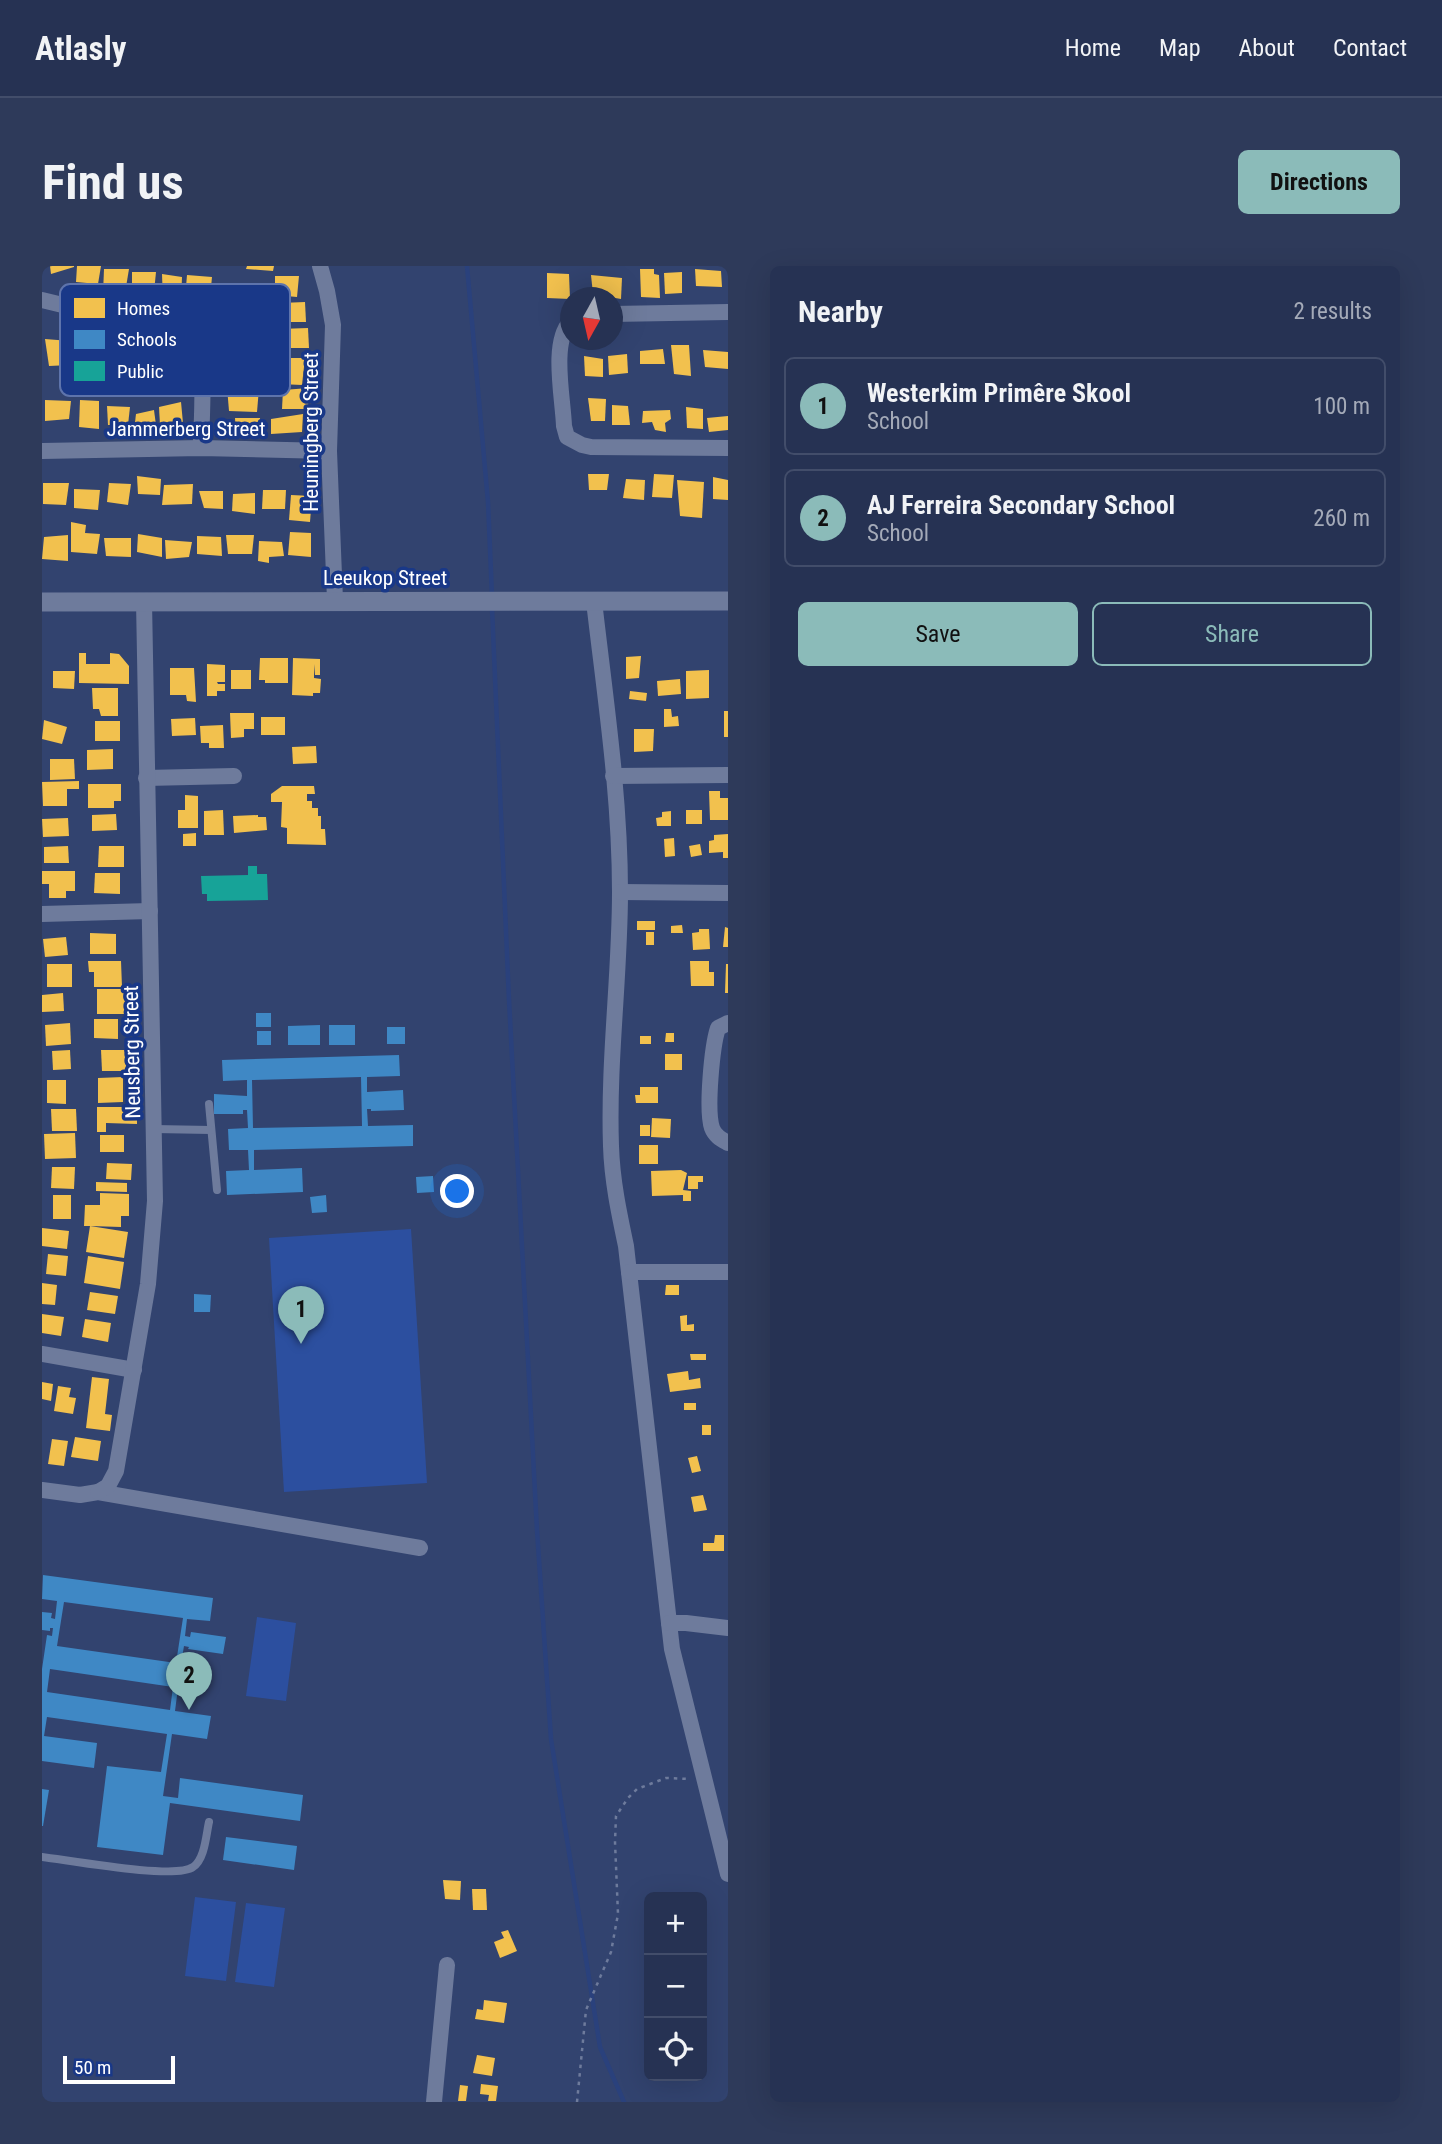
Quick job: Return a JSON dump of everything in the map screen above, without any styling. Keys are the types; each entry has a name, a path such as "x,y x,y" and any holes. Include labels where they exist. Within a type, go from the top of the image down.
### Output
{"street":[{"name":"Heuningberg Street","path":"320,266 332,325 329,451 335,600"},
{"path":"42,300 60,304"},
{"path":"623,314 728,312"},
{"path":"560,340 564,426 567,437 591,447 728,448"},
{"path":"201,396 201,448"},
{"name":"Jammerberg Street","path":"42,451 201,448 329,451"},
{"name":"Leeukop Street","path":"42,601 728,601"},
{"name":"Neusberg Street","path":"98,1492 108,1486 117,1471 153,1242 154,1129 144,601"},
{"path":"594,601 614,776 620,892 611,1147 629,1272 672,1649 728,1874"},
{"path":"614,776 728,775"},
{"path":"146,778 234,776"},
{"path":"620,892 728,893"},
{"path":"42,914 150,911"},
{"path":"728,1023 718,1028 714,1040 710,1109 712,1126 717,1136 728,1143"},
{"path":"629,1272 728,1272"},
{"path":"42,1354 134,1370"},
{"path":"42,1490 80,1495 98,1492 420,1548"},
{"path":"669,1623 728,1628"},
{"path":"434,2102 446,1965"}],"lane":[{"path":"209,1104 217,1190"},
{"path":"154,1129 211,1129"},
{"path":"42,1857 143,1870 184,1871 194,1867 201,1858 209,1822"}],"path":[{"path":"577,2102 586,2010 611,1952 618,1914 616,1816 637,1789 666,1778 705,1780"}],"shaded area":[{"path":"411,1229 427,1483 284,1492 269,1238"},
{"path":"257,1617 296,1623 286,1701 246,1696"},
{"path":"195,1897 236,1902 226,1981 185,1976"},
{"path":"246,1903 285,1908 274,1987 235,1982"}],"building: Homes":[{"path":"50,266 74,266 74,267 51,274"},
{"path":"77,266 101,266 98,284 76,282"},
{"path":"247,266 274,266 273,271 246,269"},
{"path":"104,269 129,269 126,284 103,284"},
{"path":"640,269 654,269 654,274 659,275 660,298 641,297"},
{"path":"695,269 721,271 722,287 696,286"},
{"path":"132,272 156,272 155,284 132,284"},
{"path":"682,272 682,293 665,294 664,273"},
{"path":"547,273 569,274 570,287 560,287 560,299 547,298"},
{"path":"162,274 182,277 182,284 162,284"},
{"path":"187,275 212,277 211,284 186,284"},
{"path":"591,275 622,278 622,287 592,287"},
{"path":"275,276 299,276 297,297 290,296 290,284 275,284"},
{"path":"305,302 306,322 290,322 290,303"},
{"path":"308,328 309,348 290,348 290,329"},
{"path":"45,339 60,340 60,365 49,366"},
{"path":"671,345 689,345 691,376 674,374"},
{"path":"663,349 665,364 640,364 640,351"},
{"path":"703,350 728,352 728,369 705,367"},
{"path":"627,354 628,373 609,375 608,356"},
{"path":"584,356 603,359 603,377 585,376"},
{"path":"290,358 305,358 302,385 290,384"},
{"path":"309,388 308,409 282,409 283,396 290,396 290,389"},
{"path":"228,396 258,396 257,412 229,411"},
{"path":"588,398 606,399 605,421 591,421"},
{"path":"45,400 71,401 69,419 45,421"},
{"path":"80,400 99,401 99,429 79,427"},
{"path":"181,402 183,423 160,425 159,407"},
{"path":"612,405 628,406 630,425 612,425"},
{"path":"107,406 130,407 128,425 108,425"},
{"path":"686,407 703,409 703,429 687,428"},
{"path":"154,410 157,433 134,431 136,414"},
{"path":"670,410 671,419 665,423 666,432 655,430 652,422 642,423 643,411"},
{"path":"303,414 302,432 271,434 271,419"},
{"path":"728,416 728,430 709,432 707,418"},
{"path":"235,418 260,418 261,435 236,436"},
{"path":"588,474 609,474 607,490 589,490"},
{"path":"654,474 674,475 672,498 652,497"},
{"path":"137,476 161,479 160,495 138,494"},
{"path":"713,477 728,480 728,500 713,499"},
{"path":"626,479 645,480 644,500 623,498"},
{"path":"677,480 704,482 702,518 680,516"},
{"path":"43,483 69,483 66,505 43,504"},
{"path":"109,483 131,484 128,505 107,502"},
{"path":"193,484 192,504 162,505 164,485"},
{"path":"74,489 100,490 98,510 74,508"},
{"path":"263,490 286,490 285,509 262,509"},
{"path":"199,491 223,491 223,509 204,508"},
{"path":"255,493 255,514 232,511 233,494"},
{"path":"291,495 312,496 310,522 289,520"},
{"path":"71,522 86,525 85,533 100,534 97,554 71,552"},
{"path":"290,532 311,533 311,557 288,555"},
{"path":"138,534 162,538 162,557 137,552"},
{"path":"68,535 68,561 42,559 44,537"},
{"path":"226,535 254,535 252,554 228,554"},
{"path":"197,536 221,537 222,556 197,554"},
{"path":"104,538 131,538 131,557 106,556"},
{"path":"165,540 192,542 189,557 166,559"},
{"path":"259,541 282,542 284,556 269,557 269,563 258,561"},
{"path":"79,653 86,653 86,664 110,664 110,653 119,654 129,666 129,684 79,683"},
{"path":"641,656 639,678 626,679 626,657"},
{"path":"260,658 288,658 288,683 265,683 265,680 259,680"},
{"path":"293,658 320,659 320,675 315,675 314,664 314,678 321,679 320,693 313,693 313,696 292,695"},
{"path":"207,664 225,665 225,682 217,682 225,684 225,691 217,691 217,696 207,696"},
{"path":"170,668 194,668 196,702 187,701 186,695 170,695"},
{"path":"231,670 251,670 251,689 231,689"},
{"path":"709,670 709,698 686,699 686,671"},
{"path":"53,671 75,671 74,689 53,688"},
{"path":"680,679 681,694 658,696 657,681"},
{"path":"92,688 118,688 118,716 101,716 99,709 93,709"},
{"path":"630,691 647,693 646,701 629,699"},
{"path":"664,709 671,709 672,717 678,716 679,726 664,727"},
{"path":"724,711 728,711 728,737 724,737"},
{"path":"230,713 254,713 254,729 244,729 244,737 231,738"},
{"path":"261,717 285,717 285,735 261,735"},
{"path":"195,718 196,735 172,736 171,719"},
{"path":"44,720 67,727 62,744 42,739"},
{"path":"95,721 120,721 120,741 95,741"},
{"path":"223,725 224,748 209,748 209,743 201,743 200,726"},
{"path":"634,729 654,729 653,751 634,752"},
{"path":"316,746 317,763 293,764 292,747"},
{"path":"113,749 113,769 87,770 87,750"},
{"path":"50,759 74,759 75,779 50,780"},
{"path":"79,781 79,789 67,789 67,806 43,806 42,782"},
{"path":"88,784 121,784 121,801 114,801 114,808 88,808"},
{"path":"282,786 314,786 315,794 307,794 307,801 312,801 312,808 318,808 321,829 325,829 326,845 287,844 287,828 281,827 282,802 271,802 271,794"},
{"path":"709,791 720,791 720,798 728,798 728,820 710,820"},
{"path":"185,795 198,796 198,828 178,828 178,810 185,810"},
{"path":"223,810 224,835 204,835 204,811"},
{"path":"686,810 702,810 702,824 686,824"},
{"path":"671,811 671,826 657,826 656,818 662,817 662,812"},
{"path":"116,814 117,830 92,831 92,815"},
{"path":"233,816 266,817 267,830 234,833"},
{"path":"68,818 69,836 43,837 42,819"},
{"path":"196,833 196,846 183,846 183,834"},
{"path":"728,834 728,858 723,858 723,852 709,853 709,841 714,840 714,835"},
{"path":"674,838 675,856 665,857 664,839"},
{"path":"700,844 702,855 691,857 689,846"},
{"path":"68,846 69,863 44,863 44,847"},
{"path":"99,846 124,846 124,867 98,867"},
{"path":"42,871 75,871 75,891 66,891 66,898 49,898 49,884 42,884"},
{"path":"95,873 120,873 120,894 94,893"},
{"path":"637,921 655,921 655,930 637,930"},
{"path":"682,925 683,933 671,933 671,926"},
{"path":"725,927 728,928 728,947 723,947"},
{"path":"699,929 709,929 710,949 693,950 692,933 699,932"},
{"path":"646,932 654,932 654,945 646,945"},
{"path":"90,933 116,934 116,954 90,954"},
{"path":"66,937 68,955 45,957 43,939"},
{"path":"88,961 121,961 122,987 94,987 94,972 89,972"},
{"path":"690,961 709,961 709,972 714,972 714,986 691,986"},
{"path":"47,964 72,964 72,987 47,987"},
{"path":"728,964 728,993 725,993"},
{"path":"97,989 132,989 132,1014 97,1014"},
{"path":"63,993 64,1011 42,1012 42,995"},
{"path":"94,1019 118,1019 118,1039 94,1038"},
{"path":"70,1023 71,1044 46,1046 45,1025"},
{"path":"666,1033 674,1033 674,1042 665,1042"},
{"path":"640,1036 651,1036 651,1044 640,1044"},
{"path":"70,1050 71,1069 53,1070 52,1051"},
{"path":"101,1050 126,1050 126,1071 102,1071"},
{"path":"665,1054 682,1054 682,1070 665,1070"},
{"path":"123,1077 123,1102 98,1103 98,1078"},
{"path":"47,1080 66,1080 66,1104 47,1103"},
{"path":"640,1087 658,1087 658,1103 636,1103 635,1095 640,1095"},
{"path":"97,1107 137,1107 137,1124 106,1123 106,1132 97,1132"},
{"path":"51,1109 76,1109 77,1131 52,1131"},
{"path":"652,1118 671,1119 670,1138 651,1137"},
{"path":"640,1125 650,1125 650,1136 640,1136"},
{"path":"75,1133 76,1158 45,1159 44,1134"},
{"path":"100,1135 124,1135 124,1152 100,1152"},
{"path":"639,1145 658,1145 658,1164 639,1164"},
{"path":"107,1163 132,1164 131,1180 106,1179"},
{"path":"52,1167 75,1167 74,1189 51,1188"},
{"path":"681,1170 687,1173 683,1190 691,1191 691,1201 683,1201 683,1195 652,1196 651,1171"},
{"path":"688,1176 703,1176 703,1182 698,1182 698,1189 688,1189"},
{"path":"96,1182 127,1183 127,1192 96,1191"},
{"path":"100,1193 129,1194 129,1216 121,1216 121,1227 84,1226 85,1205 100,1205"},
{"path":"53,1195 71,1195 71,1219 53,1219"},
{"path":"90,1226 128,1232 124,1258 86,1252"},
{"path":"42,1228 69,1231 67,1249 42,1246"},
{"path":"48,1254 68,1256 66,1276 46,1274"},
{"path":"88,1256 124,1262 120,1289 84,1283"},
{"path":"42,1283 57,1285 55,1305 42,1304"},
{"path":"666,1285 679,1285 679,1295 665,1295"},
{"path":"90,1292 118,1296 115,1314 87,1310"},
{"path":"42,1314 64,1317 61,1336 42,1333"},
{"path":"687,1315 687,1325 694,1324 694,1331 681,1331 680,1316"},
{"path":"85,1319 111,1323 108,1342 82,1337"},
{"path":"690,1354 706,1354 706,1360 691,1360"},
{"path":"688,1371 689,1380 700,1378 701,1388 670,1392 667,1374"},
{"path":"92,1377 109,1379 105,1414 112,1415 110,1431 86,1428"},
{"path":"42,1382 53,1384 51,1401 42,1399"},
{"path":"58,1386 71,1388 69,1397 76,1398 73,1414 54,1411"},
{"path":"684,1403 696,1403 696,1410 684,1410"},
{"path":"702,1425 711,1425 711,1435 702,1435"},
{"path":"75,1437 101,1441 98,1461 71,1457"},
{"path":"52,1439 68,1441 64,1466 48,1464"},
{"path":"697,1456 701,1471 692,1473 688,1458"},
{"path":"703,1495 707,1510 694,1512 691,1497"},
{"path":"715,1535 724,1535 724,1551 703,1551 703,1543 714,1543"},
{"path":"443,1880 461,1881 460,1900 445,1899"},
{"path":"472,1889 486,1889 487,1910 473,1910"},
{"path":"508,1930 517,1951 500,1958 494,1942 504,1938 501,1932"},
{"path":"484,2000 507,2003 504,2023 475,2019 477,2009 483,2010"},
{"path":"477,2055 495,2058 492,2076 473,2073"},
{"path":"481,2084 498,2086 496,2101 488,2101 489,2095 480,2094"},
{"path":"460,2085 468,2086 466,2101 458,2101"}],"building: Schools":[{"path":"256,1013 271,1013 271,1027 256,1027"},
{"path":"320,1025 320,1045 288,1045 288,1026"},
{"path":"329,1025 355,1025 355,1045 329,1045"},
{"path":"387,1027 405,1027 405,1044 387,1044"},
{"path":"257,1031 271,1031 271,1045 257,1045"},
{"path":"399,1055 400,1076 367,1077 367,1092 403,1090 404,1110 367,1109 368,1126 413,1125 413,1146 254,1150 254,1170 302,1168 303,1192 227,1195 226,1171 249,1170 248,1150 229,1150 228,1129 248,1128 247,1110 243,1110 243,1114 214,1114 214,1094 247,1096 247,1080 223,1081 222,1060","holes":["361,1077 362,1126 253,1128 252,1080"]},
{"path":"433,1176 434,1192 417,1193 416,1177"},
{"path":"326,1195 327,1212 312,1213 310,1197"},
{"path":"194,1294 211,1295 210,1312 194,1312"},
{"path":"43,1575 213,1598 210,1621 187,1619 185,1636 190,1637 191,1632 226,1637 223,1654 188,1649 189,1647 184,1646 181,1664 207,1668 204,1691 178,1688 175,1711 211,1716 207,1739 172,1734 163,1796 178,1798 180,1778 303,1795 300,1821 170,1803 163,1855 97,1847 107,1766 161,1772 167,1734 47,1717 44,1736 97,1743 94,1768 42,1761 42,1669 47,1635 52,1636 53,1628 50,1628 50,1631 42,1630 42,1612 52,1613 51,1618 55,1619 57,1601 42,1599","holes":["64,1602 183,1618 176,1663 57,1646","50,1669 173,1687 170,1710 47,1692"]},
{"path":"42,1789 49,1790 43,1826 42,1826"},
{"path":"226,1837 297,1846 294,1870 223,1860"}],"building: Public":[{"path":"248,866 257,866 257,874 267,874 268,900 207,901 207,894 202,894 201,876 248,875"}],"waterway":[{"path":"467,266 488,502 492,596"},
{"path":"492,608 509,1000 537,1530 551,1739 600,2047 624,2102"}],"place":[{"name":"Westerkim Primêre Skool","path":"301,1344"},
{"name":"AJ Ferreira Secondary School","path":"189,1710"}]}
